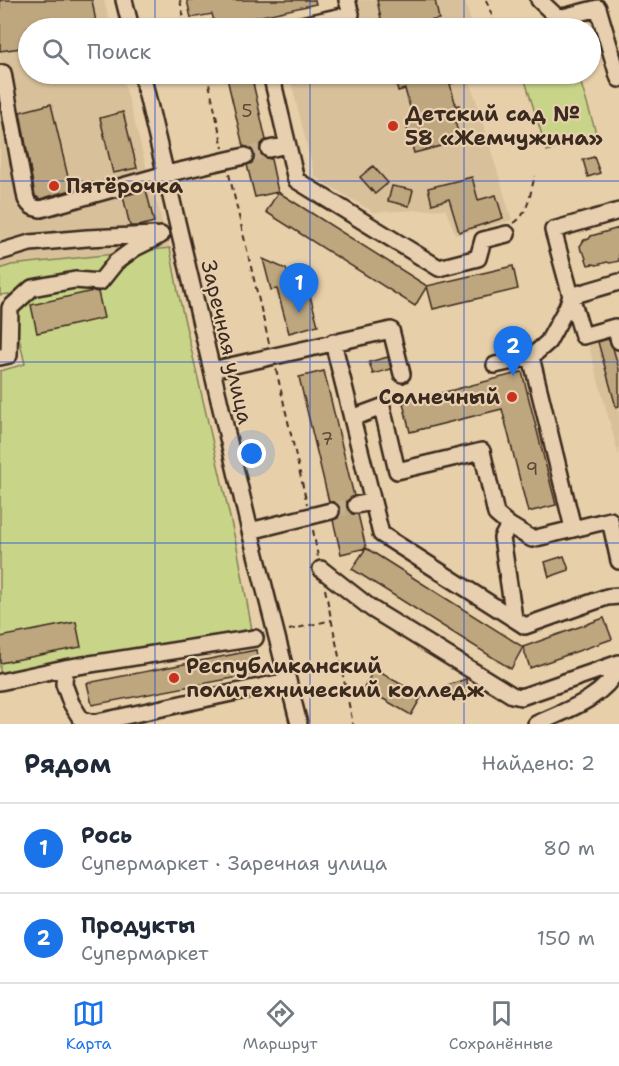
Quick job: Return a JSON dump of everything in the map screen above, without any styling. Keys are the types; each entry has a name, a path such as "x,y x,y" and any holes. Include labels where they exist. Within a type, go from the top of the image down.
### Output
{"street":[{"path":"124,0 128,18"},
{"path":"333,18 351,14 347,0"},
{"path":"539,0 556,16 563,17 598,8 601,18"},
{"path":"601,18 619,79"},
{"path":"3,74 26,200 34,208 41,209 166,174 245,156"},
{"name":"Заречная улица","path":"144,84 250,531 299,724"},
{"path":"273,84 296,180 439,268 478,258 483,240 507,234"},
{"path":"269,149 287,145"},
{"path":"619,211 553,230 583,336 615,327 619,341"},
{"path":"0,357 9,355 10,308 32,288 75,280 100,282 116,262 135,248 161,235 178,230"},
{"path":"0,252 30,243 161,235"},
{"path":"571,296 619,282"},
{"path":"495,365 531,357 548,342 571,296"},
{"path":"212,370 391,330 402,374"},
{"path":"333,342 381,534 525,626 607,597 619,596"},
{"path":"531,357 573,528"},
{"path":"352,418 382,407 397,471 482,451 496,514 509,525 532,539 610,520 619,561"},
{"path":"356,505 373,502"},
{"path":"250,531 331,511"},
{"path":"509,525 502,538 514,618"},
{"path":"321,569 372,609 512,695 521,697 619,663"},
{"path":"0,682 65,668 255,638"},
{"path":"65,668 64,684 80,722 93,723 288,681"},
{"path":"536,724 592,697 606,687 617,674"}],"path":[{"path":"180,0 184,18"},
{"path":"486,0 493,18"},
{"path":"507,234 509,226 517,222 527,207 535,176"},
{"path":"253,274 310,516 354,724"},
{"path":"280,632 332,620"}],"shaded area":[{"path":"0,0 104,0 108,18 18,18 18,84 125,84 170,248 11,265 0,269"},
{"path":"354,0 465,0 470,18 358,18"},
{"name":"Детский сад № 58 «Жемчужина»","path":"292,84 471,84 512,220 456,235 445,209 373,212 315,177"},
{"path":"619,334 619,456 588,343"}],"green space":[{"path":"526,84 581,84 597,136 547,151"},
{"path":"170,248 238,552 252,630 0,678 0,371 25,364 9,294 0,295 0,269 11,265"}],"building":[{"path":"0,0 92,0 95,18 18,18 18,48 0,51"},
{"path":"187,0 315,0 316,4 253,18 213,18 212,14 191,18"},
{"path":"377,0 435,0 439,18 381,18"},
{"path":"228,84 253,84 266,140 260,146 260,152 266,158 271,159 278,192 255,197 247,165 252,163 255,154 252,149 243,146"},
{"path":"396,84 450,84 456,106 459,105 462,115 454,117 460,141 414,153 406,124 414,122 405,89 398,91"},
{"path":"51,104 71,190 40,199 35,196 20,112"},
{"path":"123,112 137,168 113,173 100,118"},
{"path":"594,157 600,173 588,177 583,160"},
{"path":"373,166 388,183 375,194 360,177"},
{"path":"472,177 478,200 496,195 503,218 459,232 449,199 432,204 428,188"},
{"path":"392,186 413,190 409,206 388,201"},
{"path":"146,190 154,222 130,226 123,196"},
{"path":"278,192 427,286 415,306 266,212"},
{"path":"619,228 619,261 588,265 580,246 584,240"},
{"path":"263,259 286,269 288,274 296,273 301,295 309,292 318,325 289,333 277,289 271,290"},
{"path":"513,266 518,289 433,309 427,286"},
{"path":"93,291 98,292 104,318 37,333 31,305"},
{"path":"608,339 619,369 619,406 616,407 598,342"},
{"path":"388,357 391,369 373,374 369,362"},
{"path":"324,371 354,496 347,501 347,507 352,514 358,514 366,548 341,554 333,520 338,518 341,509 338,504 329,502 299,377"},
{"path":"522,372 556,505 528,512 502,409 410,432 403,403"},
{"path":"366,548 523,647 511,669 352,569"},
{"path":"564,556 569,570 549,577 545,562"},
{"path":"604,618 612,639 530,668 523,647"},
{"path":"76,622 81,647 0,663 0,637"},
{"name":"Республиканский политехнический колледж","path":"256,650 260,673 92,705 87,683"},
{"path":"374,669 422,696 411,715 364,688"},
{"path":"466,679 471,695 453,701 448,685"}],"tunnel":[{"path":"245,156 269,149"},
{"path":"331,511 356,505"}],"place":[{"name":"Детский сад № 58 «Жемчужина»","path":"393,126"},
{"name":"Пятёрочка","path":"54,186"},
{"name":"Рось","path":"299,313"},
{"name":"Продукты","path":"513,376"},
{"name":"Солнечный","path":"512,397"},
{"name":"Республиканский политехнический колледж","path":"174,678"}]}
